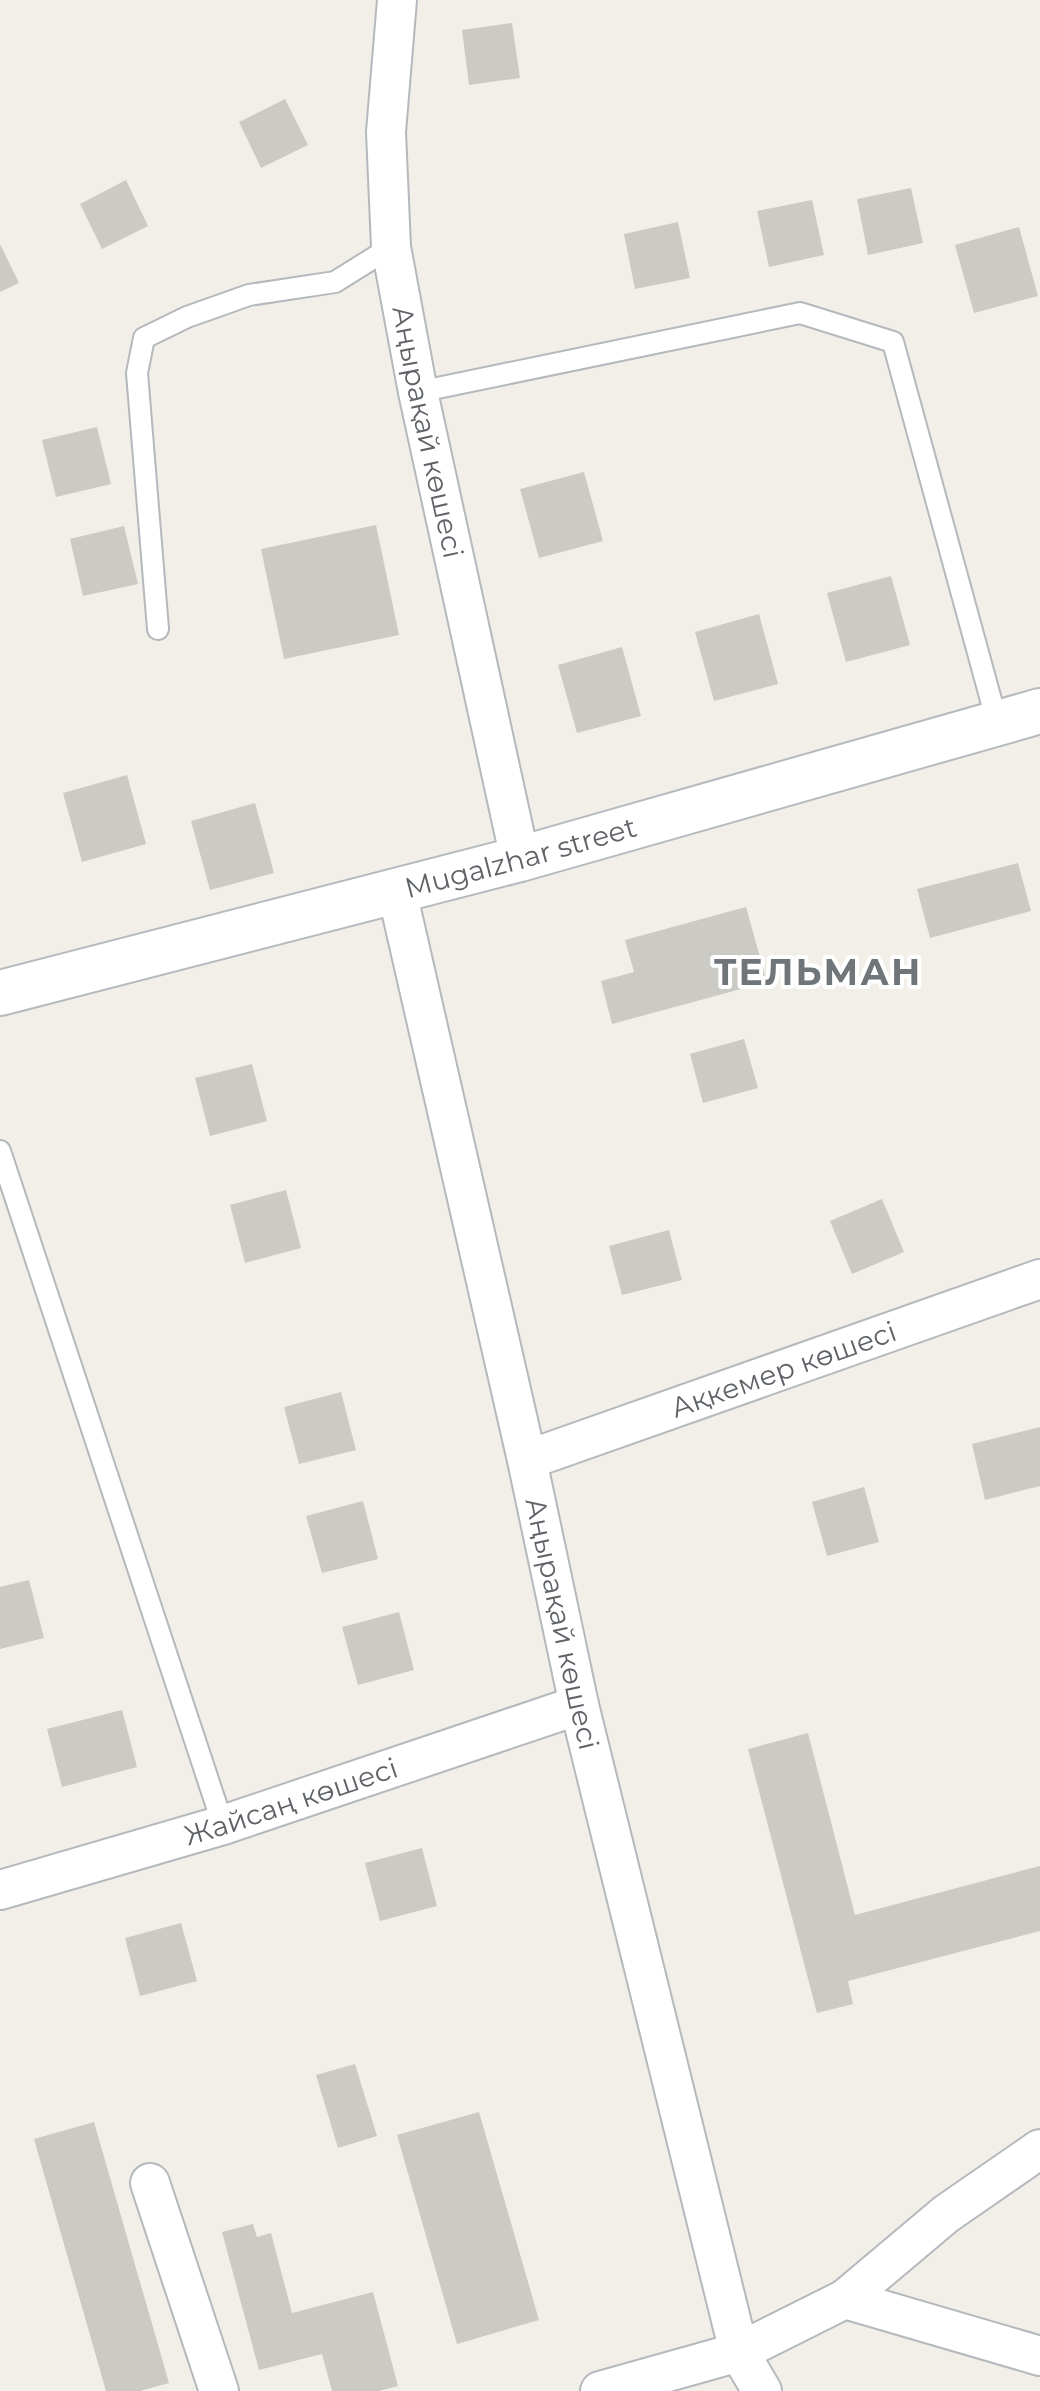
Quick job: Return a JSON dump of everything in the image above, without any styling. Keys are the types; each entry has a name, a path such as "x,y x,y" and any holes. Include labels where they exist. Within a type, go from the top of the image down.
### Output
{"street":[{"name":"Аңырақай көшесі","path":"397,0 386,132 391,247 418,392 520,859"},
{"name":"Mugalzhar street","path":"0,993 520,859 1040,711"},
{"name":"Аңырақай көшесі","path":"397,892 527,1460 579,1705 739,2352 762,2391"},
{"name":"Ақкемер көшесі","path":"527,1460 1040,1279"},
{"name":"Жайсаң көшесі","path":"0,1890 223,1825 579,1705"},
{"path":"600,2391 739,2352 845,2299 946,2214 1040,2149"},
{"path":"150,2183 219,2391"},
{"path":"845,2299 1040,2356"}],"lane":[{"path":"158,629 137,373 144,338 187,317 249,295 335,282 391,247"},
{"path":"418,392 800,313 893,342 997,722"},
{"path":"0,1151 223,1825"}],"building":[{"path":"512,23 520,78 469,85 462,30"},
{"path":"285,99 308,145 261,168 239,122"},
{"path":"126,180 148,226 102,249 80,204"},
{"path":"911,188 923,243 868,255 857,199"},
{"path":"812,200 824,255 769,267 757,211"},
{"path":"678,222 690,278 635,289 624,234"},
{"path":"1019,227 1038,296 974,313 955,245"},
{"path":"0,244 19,283 0,292"},
{"path":"97,427 111,484 56,497 42,440"},
{"path":"584,472 603,541 539,558 520,489"},
{"path":"376,525 399,635 284,659 261,549"},
{"path":"124,526 138,584 83,596 70,539"},
{"path":"891,576 910,645 846,662 827,593"},
{"path":"759,614 778,684 714,701 695,632"},
{"path":"622,647 641,716 577,733 558,665"},
{"path":"127,775 146,844 82,862 63,793"},
{"path":"255,803 274,873 210,890 191,821"},
{"path":"1018,863 1031,911 930,938 917,889"},
{"path":"746,907 767,982 612,1024 601,981 634,972 625,940"},
{"path":"744,1039 758,1088 703,1103 690,1054"},
{"path":"252,1064 267,1121 210,1136 195,1078"},
{"path":"286,1190 301,1248 245,1263 230,1205"},
{"path":"882,1199 904,1252 852,1274 830,1221"},
{"path":"669,1230 682,1280 622,1295 609,1246"},
{"path":"341,1392 356,1450 299,1464 284,1407"},
{"path":"1040,1427 1040,1486 985,1500 972,1444"},
{"path":"864,1487 879,1542 827,1556 812,1502"},
{"path":"363,1501 378,1559 322,1573 306,1516"},
{"path":"29,1580 44,1638 0,1649 0,1587"},
{"path":"399,1612 414,1670 358,1685 342,1627"},
{"path":"122,1710 137,1767 62,1787 47,1729"},
{"path":"808,1733 855,1915 1040,1866 1040,1931 848,1981 853,2004 817,2013 748,1749"},
{"path":"422,1848 437,1906 380,1921 365,1863"},
{"path":"181,1923 197,1981 140,1996 125,1938"},
{"path":"355,2064 377,2136 338,2148 316,2075"},
{"path":"479,2112 539,2320 457,2344 397,2135"},
{"path":"94,2122 169,2383 140,2391 106,2391 34,2139"},
{"path":"253,2224 257,2237 271,2233 292,2313 373,2292 398,2386 379,2391 332,2391 322,2354 259,2370 222,2232"}],"district":[{"name":"ТЕЛЬМАН","path":"818,972"}]}
